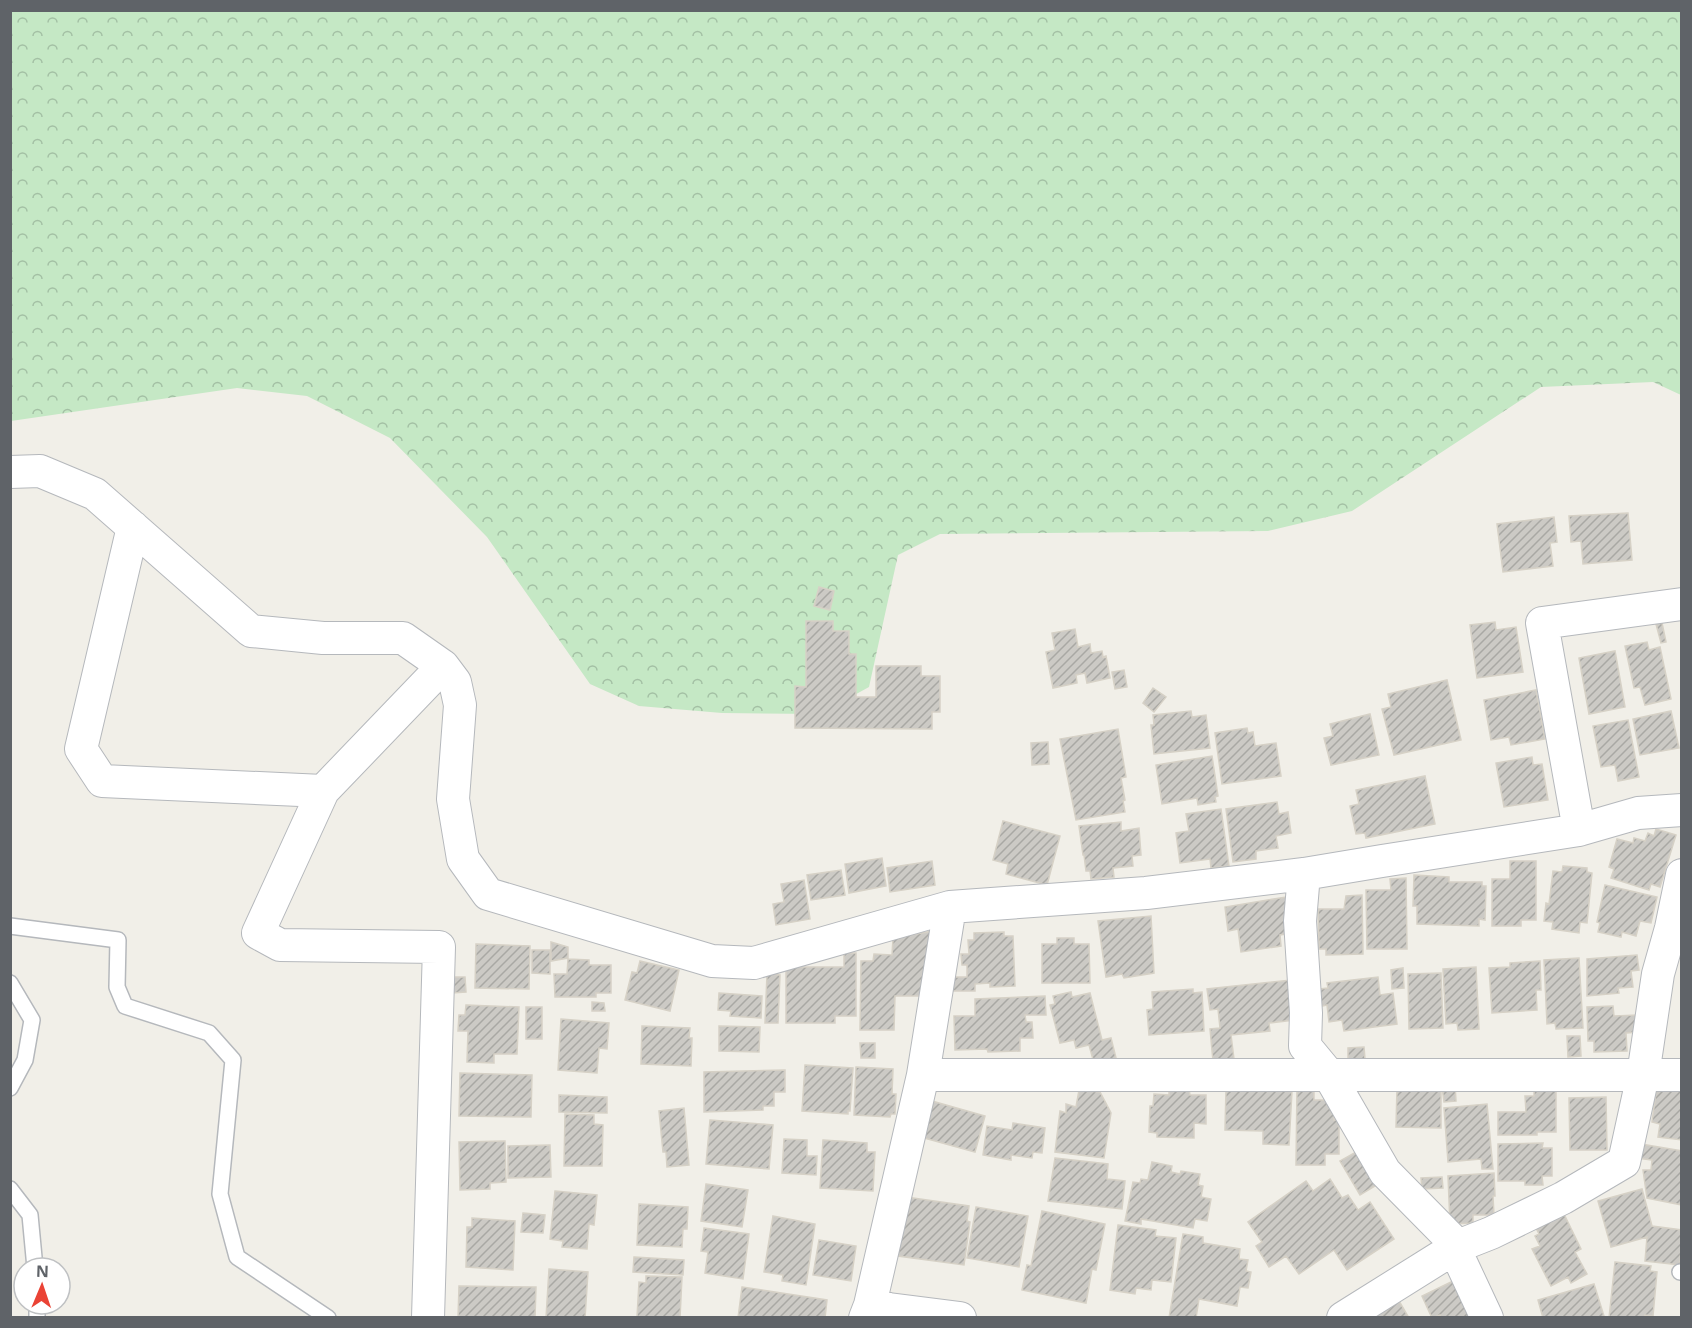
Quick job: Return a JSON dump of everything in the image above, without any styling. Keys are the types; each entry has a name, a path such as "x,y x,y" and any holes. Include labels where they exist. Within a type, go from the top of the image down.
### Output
{"street":[{"path":"10,472 40,471 95,494 252,631 323,638 403,638 444,666 455,682 460,705 453,799 463,859 488,894 712,961 754,963 950,907 1146,893 1304,874 1579,830 1638,813 1682,810"},
{"path":"133,527 81,748 102,781 323,792"},
{"path":"1579,830 1542,623 1682,604"},
{"path":"428,1317 439,947 280,945 258,933 323,792 444,666"},
{"path":"1304,874 1300,921 1306,1013 1305,1046 1329,1075 1385,1172 1458,1246 1458,1256 1487,1317"},
{"path":"1343,1317 1458,1246 1491,1233 1563,1198 1624,1162 1643,1075 1658,974 1682,875"},
{"path":"950,907 923,1075 867,1311 889,1309 960,1317"},
{"path":"923,1075 1682,1075"}],"lane":[{"path":"10,926 118,940 117,987 125,1006 209,1033 233,1060 220,1194 237,1257 328,1317"},
{"path":"10,983 32,1020 26,1060 10,1088"},
{"path":"10,1189 30,1215 34,1256"}],"green space":[{"path":"10,11 1681,11 1681,395 1653,382 1541,387 1352,511 1268,531 940,534 898,555 869,687 820,714 722,713 639,706 590,684 487,537 390,438 307,396 237,388 11,421"}],"building":[{"path":"1628,513 1632,560 1583,564 1581,541 1571,542 1569,516"},
{"path":"1554,517 1557,542 1550,543 1553,566 1503,572 1497,524"},
{"path":"819,587 834,591 830,610 814,606"},
{"path":"806,621 833,621 833,631 849,631 849,654 856,654 856,697 876,697 876,666 921,666 921,676 940,676 940,712 932,712 932,729 795,728 795,686 806,687"},
{"path":"1495,622 1496,630 1516,627 1523,672 1477,678 1470,625"},
{"path":"1662,623 1666,642 1661,643 1656,624"},
{"path":"1075,629 1078,647 1090,644 1091,653 1102,651 1103,657 1106,656 1110,678 1087,683 1085,673 1076,675 1077,683 1053,688 1046,652 1055,650 1052,633"},
{"path":"1647,642 1649,650 1660,647 1671,699 1645,705 1640,687 1634,688 1625,646"},
{"path":"1615,651 1625,707 1589,714 1579,658"},
{"path":"1124,670 1127,687 1115,689 1112,672"},
{"path":"1447,680 1461,740 1394,755 1382,709 1391,707 1388,694"},
{"path":"1153,688 1166,697 1154,712 1143,703"},
{"path":"1536,690 1545,739 1511,745 1509,737 1491,740 1484,700"},
{"path":"1191,711 1192,717 1206,715 1210,748 1154,754 1151,725 1154,725 1153,715"},
{"path":"1671,711 1679,748 1640,755 1633,719"},
{"path":"1370,714 1379,755 1331,765 1324,738 1333,736 1330,724"},
{"path":"1628,720 1639,777 1618,781 1615,765 1601,767 1593,726"},
{"path":"1247,728 1248,733 1253,732 1255,746 1276,743 1281,776 1222,784 1215,733"},
{"path":"1118,729 1126,777 1121,778 1125,812 1076,820 1060,739"},
{"path":"1048,742 1049,764 1032,765 1031,743"},
{"path":"1212,756 1218,796 1215,797 1216,802 1198,805 1197,798 1162,804 1156,765"},
{"path":"1532,757 1533,765 1542,764 1548,800 1504,807 1496,763"},
{"path":"1425,776 1435,824 1366,838 1365,833 1356,834 1350,806 1359,804 1356,790"},
{"path":"1277,802 1279,814 1288,812 1291,833 1276,836 1278,848 1256,851 1256,859 1233,862 1226,809"},
{"path":"1221,809 1229,866 1211,868 1210,859 1180,863 1176,833 1189,831 1186,814"},
{"path":"1003,821 1060,836 1047,885 1006,874 1008,864 993,860"},
{"path":"1121,822 1121,831 1139,828 1141,855 1132,856 1133,866 1113,868 1114,877 1091,879 1090,871 1086,871 1079,826"},
{"path":"1656,829 1676,835 1660,887 1651,884 1649,890 1611,878 1614,869 1609,867 1617,839 1633,843 1634,838 1645,841 1648,833 1654,836"},
{"path":"882,858 886,886 849,893 845,864"},
{"path":"932,861 935,885 890,892 887,868"},
{"path":"1510,861 1536,861 1536,920 1521,920 1521,926 1492,926 1492,879 1510,879"},
{"path":"1563,866 1587,868 1587,872 1592,873 1587,923 1580,922 1579,933 1552,929 1553,922 1544,921 1546,903 1549,904 1553,871 1562,872"},
{"path":"841,870 845,895 811,900 807,875"},
{"path":"1414,875 1449,877 1449,882 1482,882 1482,886 1486,886 1485,920 1479,919 1479,926 1417,924 1417,906 1413,906"},
{"path":"1406,878 1407,949 1367,949 1366,890 1391,890 1390,879"},
{"path":"804,880 810,919 776,925 773,904 784,902 781,884"},
{"path":"1605,885 1657,897 1651,923 1640,921 1636,936 1622,932 1621,937 1598,932 1600,923 1597,922"},
{"path":"1362,895 1363,954 1326,955 1326,949 1319,949 1318,909 1344,909 1346,896"},
{"path":"1286,897 1292,933 1280,935 1281,946 1241,952 1238,929 1228,931 1225,907"},
{"path":"1151,916 1154,973 1124,978 1122,974 1106,977 1098,921"},
{"path":"939,930 923,996 895,996 894,1030 860,1030 861,961 873,961 874,954 892,955 893,938"},
{"path":"1004,932 1004,936 1013,936 1015,986 990,987 990,983 975,984 975,991 951,991 950,977 967,977 967,965 962,965 961,954 969,954 968,940 974,940 974,933"},
{"path":"1057,938 1074,938 1074,944 1089,944 1090,983 1042,983 1042,944 1057,944"},
{"path":"551,942 568,947 568,958 551,961"},
{"path":"476,944 530,946 529,989 475,988"},
{"path":"532,950 550,950 550,974 532,973"},
{"path":"844,953 856,953 856,1016 835,1016 835,1023 786,1023 786,967 844,967"},
{"path":"1637,955 1639,970 1631,971 1633,987 1618,988 1619,993 1587,996 1587,959"},
{"path":"1579,958 1583,1028 1556,1029 1555,1023 1547,1024 1544,960"},
{"path":"568,959 589,960 589,965 611,965 611,993 596,993 596,997 555,997 554,974 567,974"},
{"path":"640,961 679,970 670,1011 625,1000 632,972 637,973"},
{"path":"1540,961 1541,990 1536,990 1537,1010 1492,1013 1489,968 1510,967 1510,963"},
{"path":"1476,967 1479,1029 1458,1030 1457,1023 1446,1024 1443,969"},
{"path":"1403,968 1404,988 1392,989 1391,970"},
{"path":"1441,973 1443,1028 1409,1029 1408,974"},
{"path":"767,974 780,975 778,1023 765,1023"},
{"path":"452,977 465,977 466,992 452,993"},
{"path":"1378,977 1380,995 1393,993 1397,1024 1344,1031 1342,1020 1329,1022 1327,1005 1322,1006 1320,989 1328,988 1327,983"},
{"path":"1291,980 1294,1020 1269,1023 1270,1031 1231,1035 1234,1059 1213,1061 1210,1029 1220,1028 1218,1009 1210,1010 1207,989"},
{"path":"1193,989 1193,993 1202,992 1204,1031 1149,1035 1147,1010 1153,1009 1152,992"},
{"path":"1071,992 1072,997 1090,993 1102,1040 1111,1038 1116,1058 1094,1063 1089,1045 1076,1048 1074,1040 1060,1043 1050,1005 1055,1004 1053,996"},
{"path":"719,993 762,996 761,1018 730,1016 731,1011 718,1010"},
{"path":"1045,996 1046,1015 1025,1015 1026,1022 1032,1022 1033,1038 1020,1038 1020,1051 955,1050 954,1016 975,1016 975,999"},
{"path":"592,1002 604,1003 605,1011 592,1011"},
{"path":"466,1005 519,1007 517,1054 494,1054 494,1063 467,1062 468,1031 458,1031 459,1015 465,1015"},
{"path":"1613,1006 1614,1016 1638,1015 1639,1032 1626,1033 1627,1051 1594,1052 1594,1041 1588,1041 1587,1007"},
{"path":"526,1007 542,1007 542,1039 526,1039"},
{"path":"561,1019 609,1023 607,1049 599,1048 597,1073 558,1070"},
{"path":"642,1026 690,1028 691,1066 641,1064"},
{"path":"719,1026 760,1027 759,1052 719,1051"},
{"path":"1567,1036 1580,1036 1581,1056 1568,1057"},
{"path":"860,1043 875,1043 875,1058 861,1058"},
{"path":"1364,1047 1365,1059 1348,1059 1348,1048"},
{"path":"805,1065 853,1068 848,1114 802,1111"},
{"path":"856,1067 893,1069 892,1094 896,1094 895,1114 891,1114 890,1117 854,1115"},
{"path":"785,1070 785,1092 774,1092 774,1106 763,1106 763,1110 704,1112 704,1072"},
{"path":"460,1073 532,1075 531,1117 459,1116"},
{"path":"1556,1084 1556,1132 1537,1132 1537,1135 1498,1135 1498,1112 1526,1112 1525,1096 1534,1096 1534,1085"},
{"path":"1455,1085 1456,1101 1444,1102 1442,1087"},
{"path":"1657,1085 1682,1088 1682,1140 1658,1137 1660,1124 1652,1122"},
{"path":"1297,1087 1314,1087 1314,1100 1334,1100 1334,1120 1339,1120 1339,1154 1325,1154 1325,1165 1296,1165"},
{"path":"1169,1088 1189,1089 1190,1095 1206,1095 1206,1124 1194,1123 1194,1138 1157,1137 1157,1133 1149,1132 1150,1106 1153,1106 1154,1094 1169,1095"},
{"path":"1397,1088 1441,1089 1441,1128 1396,1127"},
{"path":"1226,1089 1292,1091 1289,1145 1263,1144 1263,1131 1225,1130"},
{"path":"1079,1090 1100,1092 1111,1113 1104,1158 1055,1152 1060,1111 1066,1113 1066,1104 1076,1107"},
{"path":"559,1095 607,1097 607,1113 559,1112"},
{"path":"1606,1097 1607,1150 1570,1150 1569,1098"},
{"path":"932,1101 985,1116 975,1152 917,1136"},
{"path":"1487,1104 1493,1169 1482,1169 1481,1159 1448,1162 1444,1108"},
{"path":"684,1108 689,1165 667,1167 666,1152 663,1152 659,1111"},
{"path":"565,1114 594,1115 594,1124 603,1125 602,1166 564,1166"},
{"path":"710,1120 773,1125 769,1169 706,1164"},
{"path":"1013,1123 1045,1128 1042,1153 1033,1152 1032,1158 1011,1155 1011,1160 983,1155 987,1126 1012,1130"},
{"path":"784,1139 807,1140 807,1156 817,1156 816,1175 782,1173"},
{"path":"823,1140 867,1143 867,1152 875,1152 873,1191 820,1188"},
{"path":"505,1141 506,1182 490,1183 490,1189 460,1190 459,1142"},
{"path":"1543,1143 1542,1148 1552,1148 1552,1176 1542,1176 1543,1185 1525,1185 1525,1181 1498,1181 1498,1144"},
{"path":"1641,1144 1682,1151 1682,1205 1647,1198 1643,1170 1651,1170 1652,1160 1637,1158"},
{"path":"550,1145 551,1177 508,1178 508,1146"},
{"path":"1365,1147 1385,1180 1360,1195 1340,1161"},
{"path":"1055,1158 1108,1164 1107,1179 1125,1181 1122,1209 1048,1201"},
{"path":"1152,1162 1172,1166 1171,1172 1200,1174 1198,1185 1203,1186 1201,1197 1211,1199 1207,1221 1195,1219 1193,1228 1141,1219 1141,1224 1125,1221 1133,1182 1140,1183 1141,1179 1148,1180"},
{"path":"1494,1173 1494,1215 1473,1215 1473,1223 1450,1224 1448,1176"},
{"path":"1442,1177 1443,1188 1422,1189 1421,1178"},
{"path":"1330,1179 1342,1198 1348,1195 1358,1210 1370,1202 1394,1239 1347,1270 1334,1250 1299,1274 1286,1256 1269,1267 1256,1246 1262,1242 1248,1222 1306,1181 1313,1191"},
{"path":"706,1184 748,1190 742,1227 701,1221"},
{"path":"1642,1189 1652,1226 1682,1230 1680,1265 1645,1261 1647,1237 1611,1247 1598,1201"},
{"path":"555,1191 597,1195 594,1225 589,1224 587,1249 562,1247 563,1241 550,1239"},
{"path":"906,1197 969,1206 967,1221 970,1222 964,1265 898,1256"},
{"path":"639,1204 688,1207 687,1229 683,1229 682,1247 637,1245"},
{"path":"976,1207 1028,1216 1019,1267 967,1258"},
{"path":"1042,1211 1105,1224 1096,1270 1092,1269 1086,1303 1022,1290 1027,1265 1031,1266"},
{"path":"523,1213 545,1215 543,1233 521,1232"},
{"path":"1564,1214 1581,1249 1575,1252 1587,1274 1571,1283 1568,1277 1551,1286 1532,1249 1540,1246 1535,1236 1539,1234 1536,1228"},
{"path":"773,1216 815,1224 806,1285 782,1281 783,1275 764,1272"},
{"path":"472,1218 515,1221 513,1270 466,1267 467,1227 472,1227"},
{"path":"1118,1225 1156,1230 1155,1236 1176,1238 1171,1282 1152,1280 1151,1290 1136,1288 1135,1294 1110,1290"},
{"path":"704,1228 749,1234 743,1279 705,1273 708,1252 701,1251"},
{"path":"1183,1234 1203,1237 1203,1243 1240,1249 1239,1259 1248,1260 1246,1271 1251,1272 1248,1288 1240,1287 1237,1306 1199,1299 1196,1318 1169,1318"},
{"path":"819,1240 856,1246 851,1281 813,1275"},
{"path":"634,1257 684,1260 683,1275 633,1272"},
{"path":"1615,1262 1651,1266 1650,1271 1657,1272 1653,1316 1609,1318"},
{"path":"549,1269 588,1272 585,1318 546,1318"},
{"path":"646,1276 682,1277 680,1318 637,1317 639,1282 646,1283"},
{"path":"1455,1280 1473,1318 1441,1318 1440,1315 1432,1318 1422,1296"},
{"path":"1594,1284 1604,1316 1599,1318 1543,1318 1538,1300"},
{"path":"459,1286 536,1287 535,1318 458,1318"},
{"path":"742,1287 827,1300 825,1318 738,1318"},
{"path":"1399,1301 1409,1318 1373,1318"}]}
